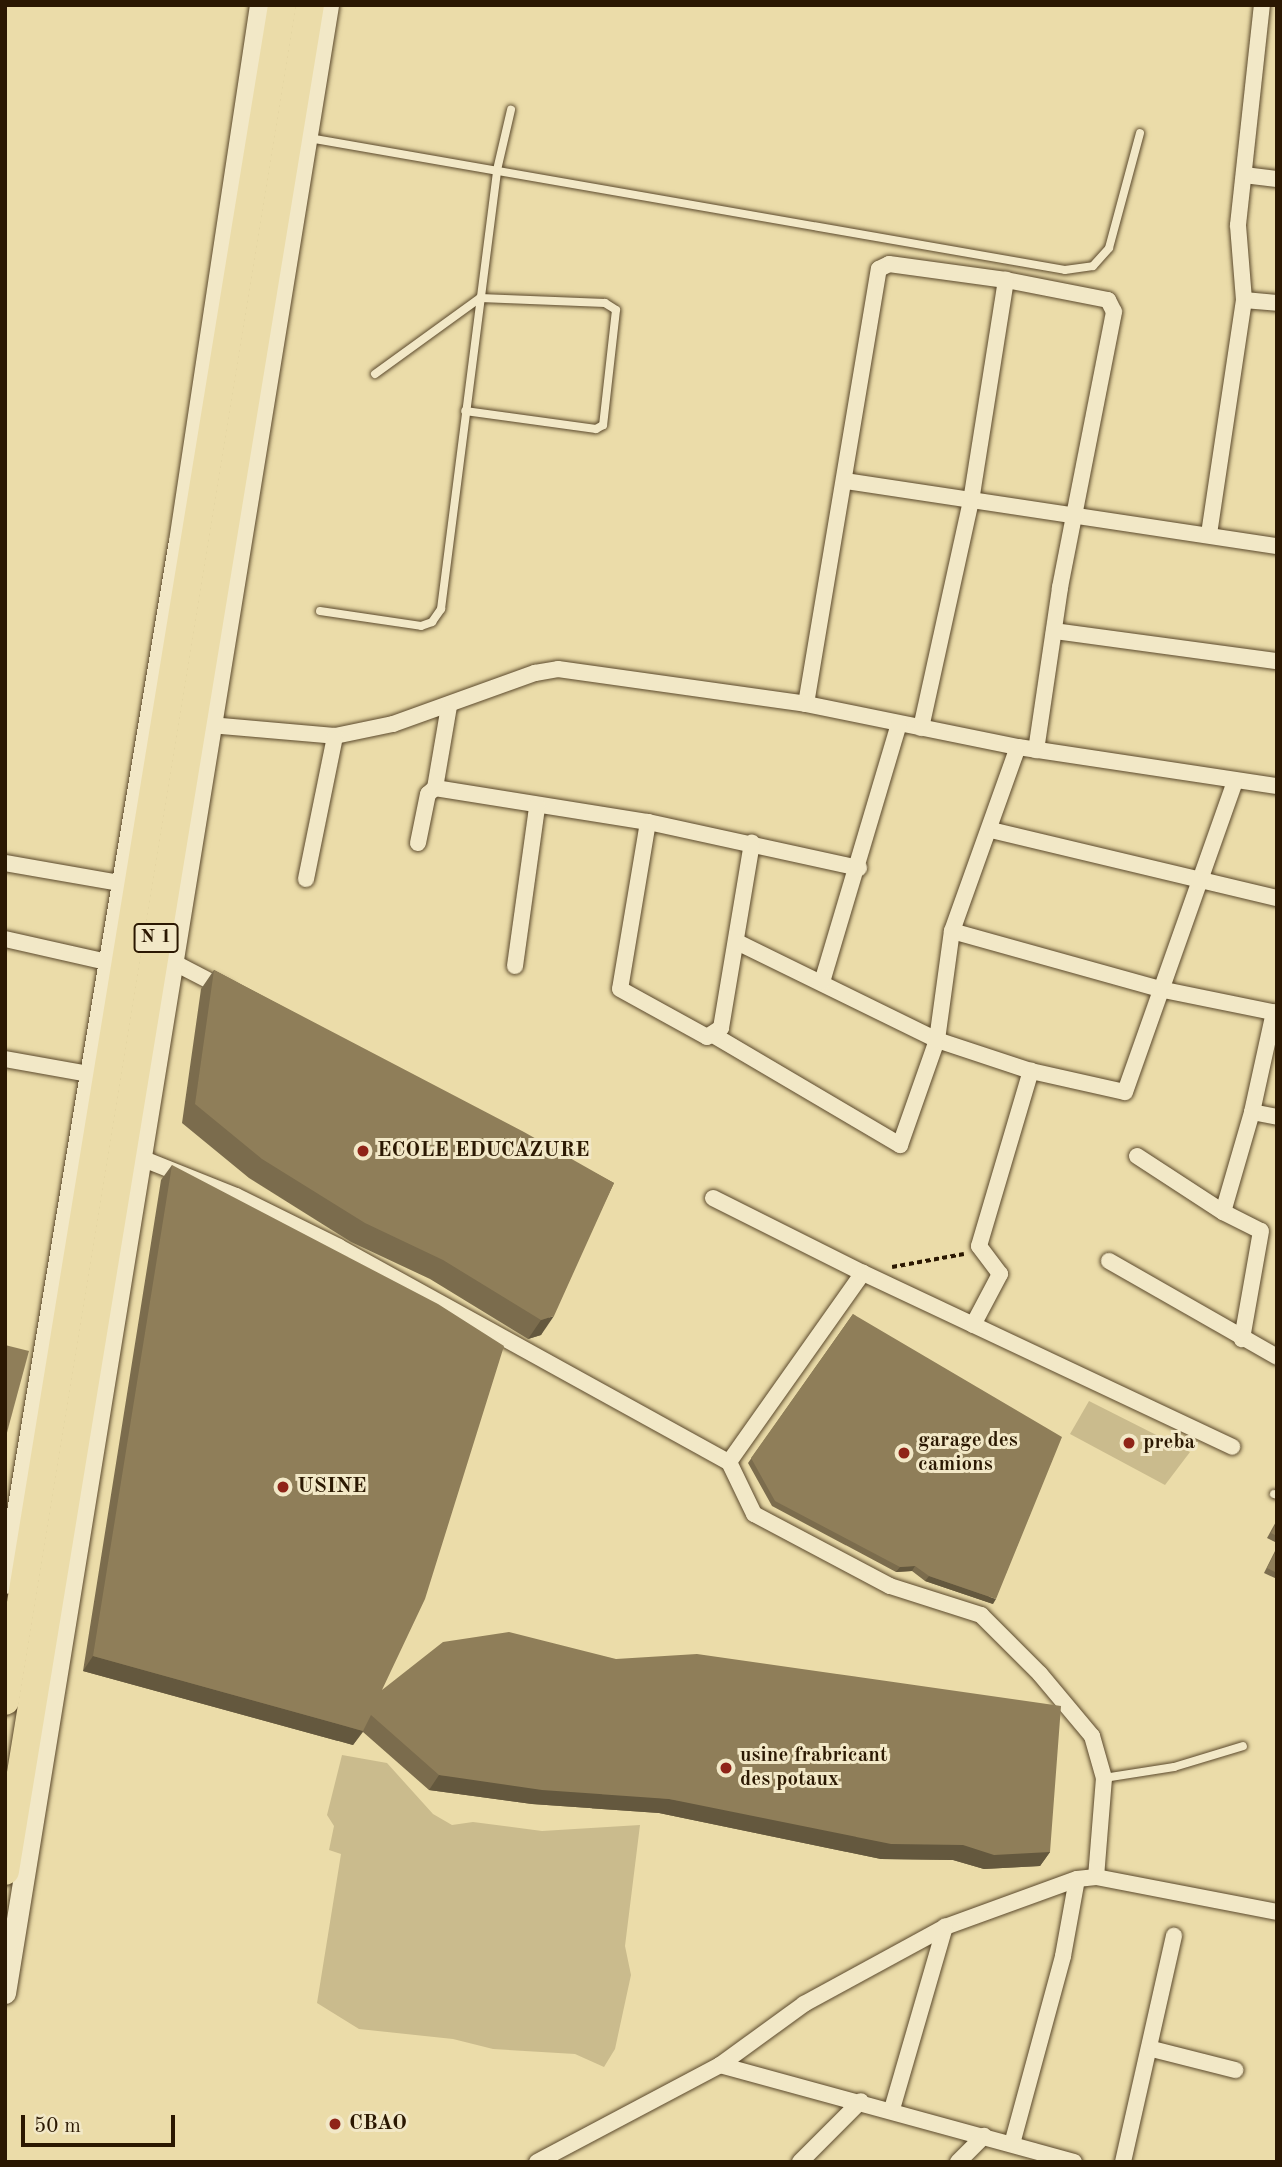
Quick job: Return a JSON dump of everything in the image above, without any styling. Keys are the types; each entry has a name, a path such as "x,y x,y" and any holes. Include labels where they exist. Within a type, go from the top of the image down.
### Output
{"highway":[{"name":"N 1","path":"5,1701 46,1358 282,5"},
{"name":"N 1","path":"12,1870 132,1154 310,5"}],"street":[{"path":"5,1583 10,1525 46,1358 107,961 179,541 260,5"},
{"path":"328,5 173,962 132,1154 236,1196 339,1247 729,1462 754,1514 890,1586 981,1615 1040,1674 1092,1736 1104,1778 1096,1877"},
{"path":"1209,534 1244,300 1237,252 1262,5"},
{"path":"1260,27 1277,29"},
{"path":"1244,176 1277,179"},
{"path":"806,704 846,481 879,269 890,264 1006,280 1112,304 1035,750"},
{"path":"921,728 971,500 1006,280"},
{"path":"1244,300 1277,303"},
{"path":"846,481 1277,546"},
{"path":"1054,631 1277,661"},
{"path":"210,725 335,736 449,706 535,673 558,669 806,704 1035,750 1277,786"},
{"path":"418,843 428,794 435,788 449,706"},
{"path":"822,982 859,867 899,724"},
{"path":"306,879 335,736"},
{"path":"648,822 620,989 707,1037 715,1036 900,1145 937,1040 952,931 991,830 1018,747"},
{"path":"737,942 937,1040 1031,1071 1125,1092 1164,990 1235,781"},
{"path":"435,788 537,807 648,822 859,867"},
{"path":"515,966 537,807"},
{"path":"991,830 1201,883 1277,898"},
{"path":"715,1036 721,1028 752,844"},
{"path":"5,863 121,883"},
{"path":"952,931 1164,990 1275,1012 1252,1112 1223,1213"},
{"path":"5,939 107,961"},
{"path":"173,962 243,998"},
{"path":"5,1059 89,1074"},
{"path":"973,1325 1000,1274 979,1251 1031,1071"},
{"path":"1252,1112 1277,1117"},
{"path":"1137,1156 1223,1213 1261,1231 1242,1339"},
{"path":"713,1198 863,1273 1232,1447"},
{"path":"1109,1261 1277,1357"},
{"path":"729,1462 863,1273"},
{"path":"5,1993 12,1870"},
{"path":"537,2162 720,2065 804,2004 945,1927 1077,1879 1096,1877 1277,1912"},
{"path":"1012,2144 1063,1956 1077,1879"},
{"path":"892,2109 945,1927"},
{"path":"1123,2162 1152,2049 1174,1936"},
{"path":"1152,2049 1236,2070"},
{"path":"720,2065 892,2109 1074,2162"},
{"path":"800,2162 861,2101"},
{"path":"958,2162 984,2136"}],"lane":[{"path":"320,611 421,626 432,622 442,609 497,170 511,110"},
{"path":"306,138 1065,270 1093,266 1109,248 1140,133"},
{"path":"374,374 480,298 613,307 606,421 596,429 465,411"},
{"path":"1104,1778 1174,1767 1242,1746"}],"path":[{"path":"863,1273 979,1251"}],"shaded area":[{"name":"preba","path":"1089,1401 1190,1452 1165,1485 1070,1434"},
{"path":"342,1755 387,1763 433,1814 452,1825 473,1822 542,1831 640,1825 625,1946 631,1975 615,2049 604,2067 575,2054 493,2049 453,2039 359,2029 317,2003 341,1854 329,1850 334,1826 327,1815"}],"building":[{"name":"ECOLE EDUCAZURE","path":"214,970 524,1132 614,1183 554,1316 541,1320 443,1260 365,1223 262,1159 195,1104"},
{"path":"172,1165 438,1304 504,1346 425,1599 382,1690 443,1642 509,1632 616,1659 697,1654 1061,1706 1050,1852 994,1855 963,1845 891,1844 669,1799 542,1790 439,1775 371,1715 363,1731 93,1656"},
{"name":"garage des camions","path":"853,1314 1062,1437 996,1599 929,1576 915,1566 900,1567 775,1501 751,1458"},
{"path":"5,1345 29,1351 5,1440"},
{"path":"1277,1521 1277,1536 1271,1533"},
{"path":"1277,1549 1277,1573 1267,1568"}],"place":[{"name":"ECOLE EDUCAZURE","path":"363,1151"},
{"name":"preba","path":"1129,1443"},
{"name":"garage des camions","path":"904,1453"},
{"name":"USINE","path":"283,1487"},
{"name":"usine frabricant des potaux","path":"726,1768"},
{"name":"CBAO","path":"335,2124"}]}
